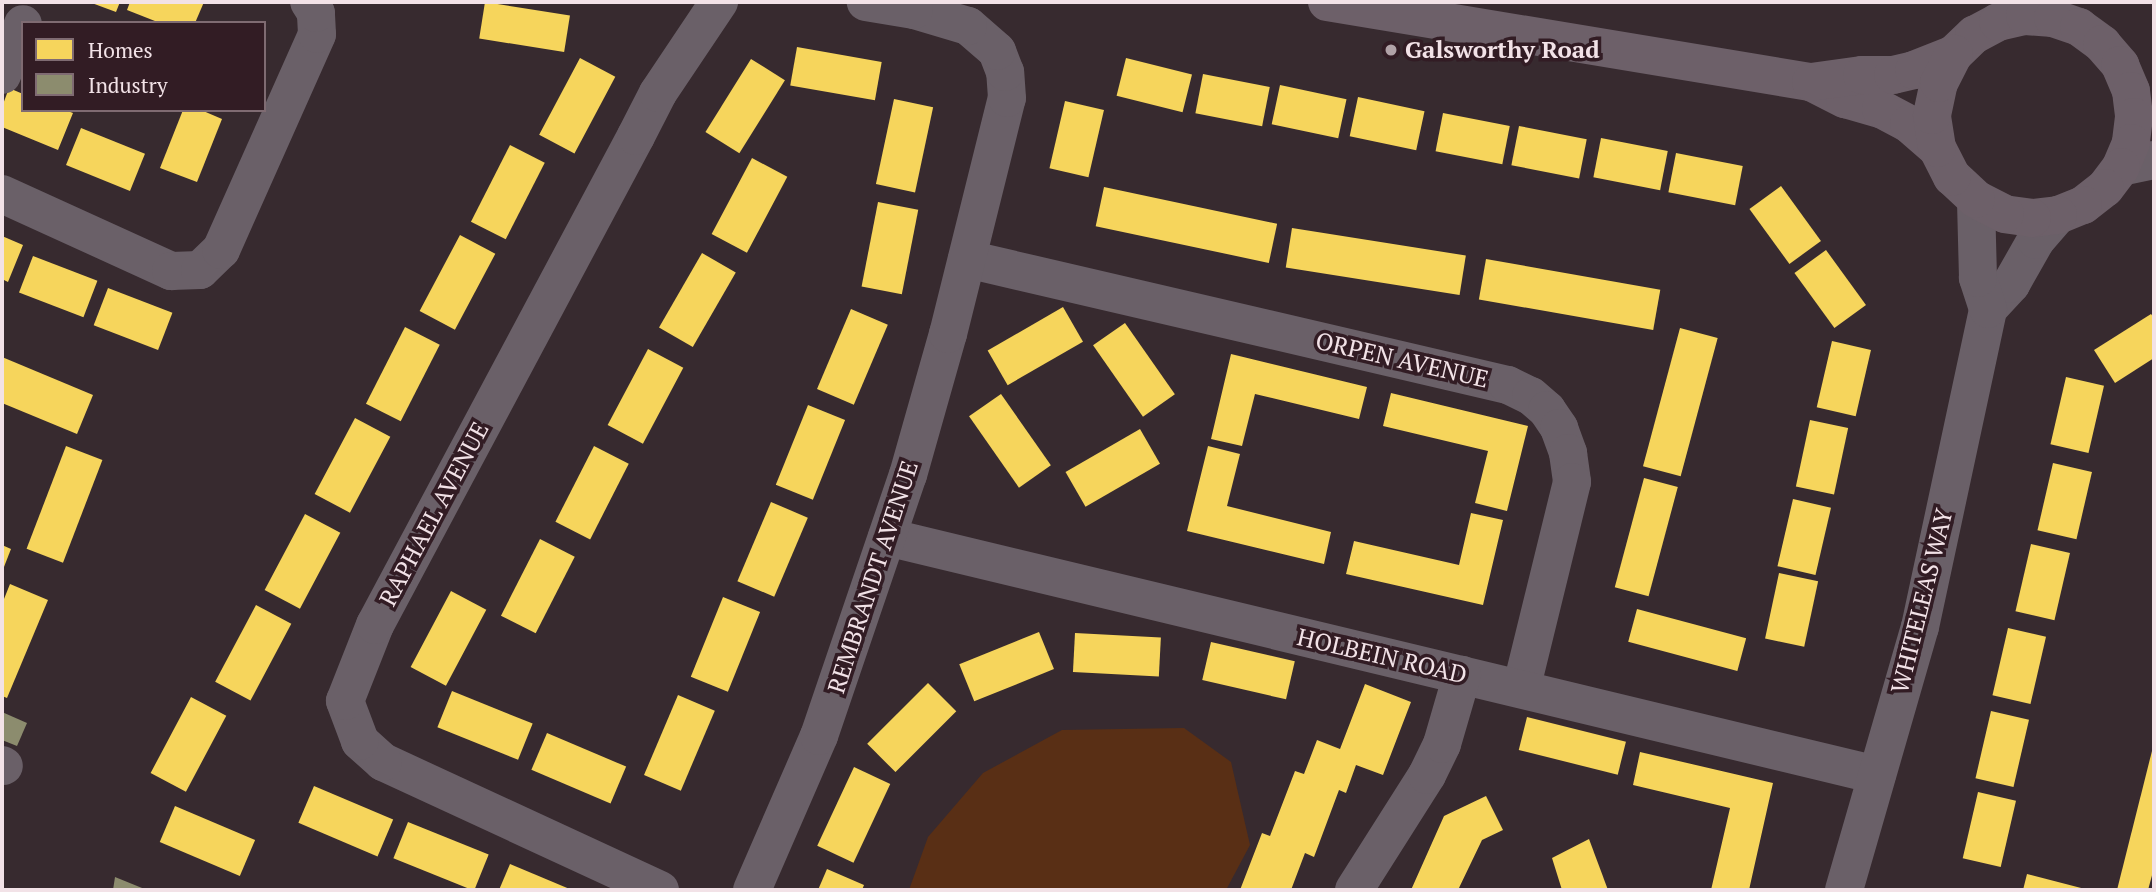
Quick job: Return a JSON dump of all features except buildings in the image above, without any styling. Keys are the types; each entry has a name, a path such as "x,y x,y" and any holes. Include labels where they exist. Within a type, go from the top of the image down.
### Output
{"main road":[{"path":"1327,2 1811,82 1845,99 1881,109 1909,124 1937,148"},
{"path":"1811,82 1862,75 1893,75 1964,45 1998,22 2025,16 2053,18 2076,15 2120,65 2142,97 2134,117 2131,143 2137,164 2083,205 2058,215 2032,218 2005,214 1976,199 1952,177 1937,148 1932,115 1938,83 1964,45 2002,2"}],"street":[{"path":"2,75 16,29 32,2"},
{"path":"2,194 171,271 200,270 221,250 317,34 316,13 309,2"},
{"name":"RAPHAEL AVENUE","path":"660,890 383,762 359,741 345,701 375,625 658,93 719,2"},
{"path":"866,2 914,10 968,26 997,51 1005,72 1007,98 968,257"},
{"name":"WHITELEAS WAY","path":"1844,890 1920,626 1988,309 1978,278 1976,199"},
{"path":"1988,309 2011,284 2036,240 2058,215"},
{"name":"REMBRANDT AVENUE","path":"752,890 819,736 887,537 908,475 968,257"},
{"name":"ORPEN AVENUE","path":"968,257 1508,385 1531,396 1547,410 1559,428 1568,453 1572,482 1521,689"},
{"name":"HOLBEIN ROAD","path":"887,537 1877,775"},
{"path":"1354,890 1427,775 1441,744 1462,675"}],"shaded area":[{"path":"1184,728 1231,762 1250,845 1226,890 909,890 928,837 983,773 1062,730"}],"place":[{"name":"Galsworthy Road","path":"1391,50"}]}
